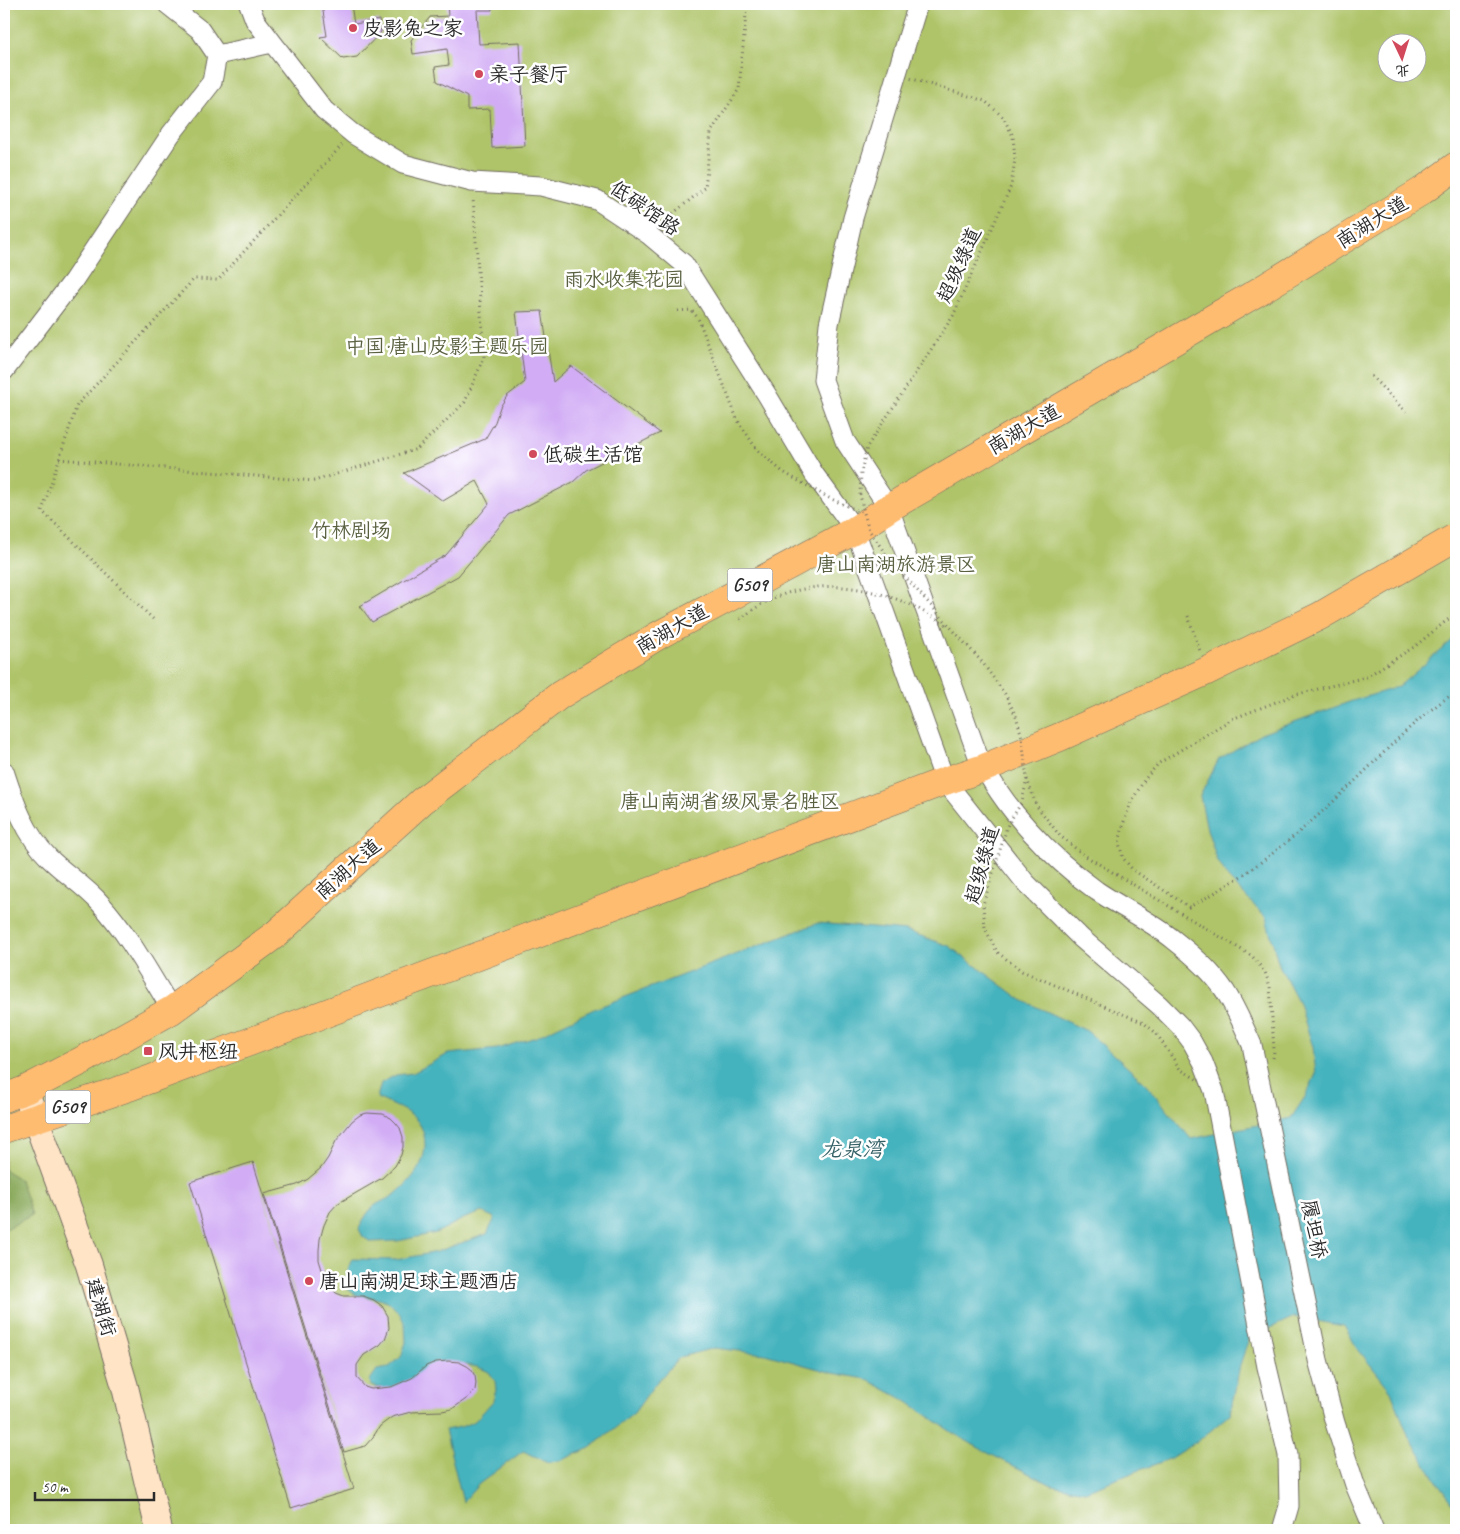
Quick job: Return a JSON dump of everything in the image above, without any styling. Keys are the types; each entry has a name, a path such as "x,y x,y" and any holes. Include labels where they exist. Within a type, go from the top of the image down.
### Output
{"highway":[{"name":"南湖大道","path":"14,1094 83,1060 172,1010 276,934 422,801 560,695 659,635 869,517 1256,293 1422,191 1456,166"},
{"name":"G509","path":"4,1129 132,1086 984,768 1060,737 1207,671 1320,616 1456,537"}],"street":[{"path":"4,371 73,281 171,134 212,82 217,55 200,30 167,4"},
{"name":"低碳馆路","path":"249,4 255,20 324,110 353,134 403,164 472,182 541,186 597,200 648,234 684,264 767,395 814,474 869,517"},
{"path":"918,4 853,218 829,324 823,380 869,517 945,781 1025,882 1081,938 1159,1005 1180,1026 1203,1062 1214,1091 1267,1367 1288,1455 1289,1506 1282,1530"},
{"path":"217,55 272,43"},
{"name":"履坦桥","path":"869,517 978,756 995,788 1036,838 1065,866 1097,891 1174,939 1207,970 1224,990 1238,1014 1252,1045 1318,1360 1335,1423 1355,1485 1374,1530"},
{"path":"4,771 14,803 30,834 48,857 99,902 125,933 172,1010"},
{"name":"建湖街","path":"14,1094 35,1118 89,1265 122,1377 159,1530"}],"path":[{"path":"648,234 705,188 711,132 739,89 748,4"},
{"name":"超级绿道","path":"906,78 985,101 1003,117 1014,136 1016,159 1011,186 953,316 867,447 861,472 860,494 869,517 869,530 889,559 982,662 1005,694 1016,716 1022,737 1027,779 1022,802 1008,824 983,905 985,928 997,952 1022,971 1144,1023 1156,1033 1180,1069 1198,1080"},
{"path":"153,619 42,511 77,405 194,279 218,280 353,134"},
{"path":"59,459 314,481 417,449 465,402 484,357 472,182"},
{"path":"678,311 691,310 698,318 737,419 757,450 783,472 829,498 869,517"},
{"path":"1370,376 1406,412"},
{"name":"超级绿道","path":"740,618 765,602 786,593 806,588 848,586 905,602 951,628"},
{"path":"1456,614 1414,647 1366,677 1294,695 1232,719 1159,763 1145,779 1124,822 1119,843 1123,858 1133,870 1189,907 1257,866 1358,778 1416,720 1456,692"},
{"path":"1188,616 1207,671"}],"green space":[{"name":"唐山南湖旅游景区","path":"4,4 1456,4 1456,1530 4,1530"},
{"path":"4,1169 20,1180 32,1215 4,1230"}],"water":[{"name":"龙泉湾","path":"1456,637 1456,1507 1438,1483 1409,1437 1391,1391 1357,1348 1344,1326 1294,1317 1249,1338 1240,1365 1230,1414 1202,1438 1169,1459 1085,1491 1052,1485 986,1452 953,1433 908,1402 866,1379 833,1373 765,1354 714,1348 680,1357 654,1385 634,1413 590,1448 560,1461 548,1462 523,1451 479,1484 463,1502 445,1430 461,1427 475,1421 493,1401 496,1390 495,1381 489,1372 478,1367 466,1365 436,1368 391,1390 371,1386 370,1380 377,1370 388,1368 401,1357 406,1342 405,1324 400,1314 390,1303 356,1295 345,1287 347,1273 353,1259 396,1260 436,1252 487,1234 495,1218 482,1212 463,1219 436,1233 398,1241 371,1242 363,1237 359,1229 368,1212 377,1204 394,1195 405,1185 419,1167 425,1145 421,1126 416,1119 410,1114 377,1098 381,1083 396,1075 413,1073 448,1054 497,1049 536,1037 594,1009 818,923 907,931 949,946 1022,1000 1087,1031 1146,1084 1191,1139 1291,1118 1305,1097 1316,1074 1313,1047 1299,1003 1279,965 1266,918 1228,878 1217,860 1207,829 1200,796 1219,759 1261,734 1352,701 1398,687"}],"building":[{"name":"皮影兔之家","path":"351,4 354,24 379,20 381,32 357,57 343,59 320,37 327,36 322,5"},
{"name":"亲子餐厅","path":"447,4 492,4 492,10 477,10 479,44 520,42 525,146 492,148 490,109 467,110 467,97 437,81 435,67 449,65 447,49 413,54 411,40 430,17 448,16"},
{"name":"低碳生活馆","path":"542,311 553,382 571,366 660,433 586,470 573,482 509,515 458,576 372,622 360,606 446,555 489,504 477,481 443,501 404,473 485,439 507,396 525,382 516,312"},
{"name":"唐山南湖足球主题酒店","path":"367,1113 383,1114 396,1123 403,1137 401,1155 395,1166 382,1178 337,1204 330,1212 324,1225 319,1250 319,1260 324,1276 329,1286 336,1293 344,1296 363,1296 374,1300 382,1306 388,1316 389,1328 385,1339 380,1345 364,1355 357,1365 357,1378 365,1387 371,1389 391,1387 412,1378 426,1366 436,1362 448,1361 459,1362 471,1369 476,1383 475,1390 469,1397 452,1409 411,1412 392,1417 380,1426 365,1446 344,1452 264,1194 297,1185 308,1179 321,1168 336,1141 352,1121 360,1115"},
{"path":"253,1162 354,1489 291,1508 190,1182"}],"place":[{"name":"皮影兔之家","path":"353,28"},
{"name":"亲子餐厅","path":"479,74"},
{"name":"低碳生活馆","path":"533,454"},
{"name":"风井枢纽","path":"148,1051"},
{"name":"唐山南湖足球主题酒店","path":"309,1281"}],"park label":[{"name":"雨水收集花园","path":"624,279"},
{"name":"中国·唐山皮影主题乐园","path":"447,346"},
{"name":"竹林剧场","path":"351,530"},
{"name":"唐山南湖省级风景名胜区","path":"730,801"}]}
